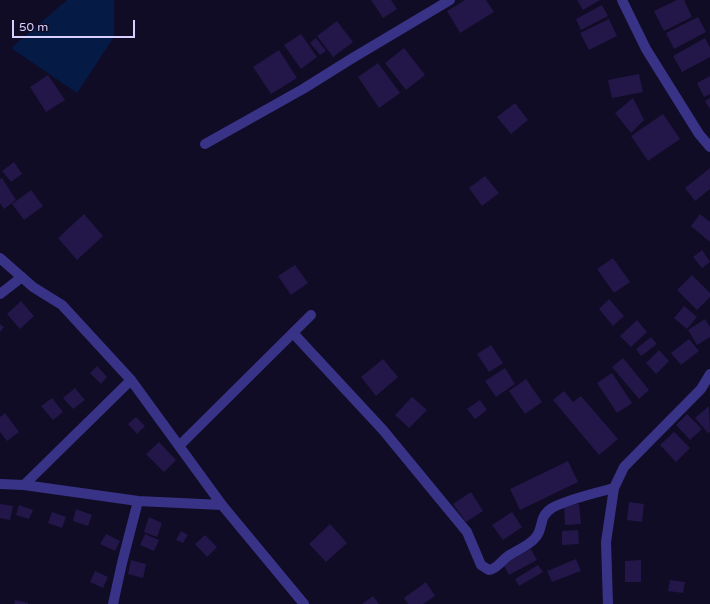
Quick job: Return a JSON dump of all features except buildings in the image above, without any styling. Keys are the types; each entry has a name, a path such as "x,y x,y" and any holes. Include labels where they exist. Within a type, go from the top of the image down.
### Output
{"street":[{"path":"205,144 303,89 351,58 450,0"},
{"path":"622,0 646,48 700,134 710,147"},
{"path":"0,258 33,287 62,305 131,380 222,505 304,604"},
{"path":"0,294 22,277"},
{"path":"179,446 312,315"},
{"path":"293,333 383,430 467,532 481,565 489,570 494,569 508,556 531,542 536,536 542,518 552,508 578,498 614,488"},
{"path":"608,604 606,542 614,488 624,467 701,389 710,374"},
{"path":"24,485 131,380"},
{"path":"0,484 24,485 138,502 222,505"},
{"path":"113,604 138,502"}],"water":[{"path":"67,0 114,0 114,37 77,93 11,48"}]}
